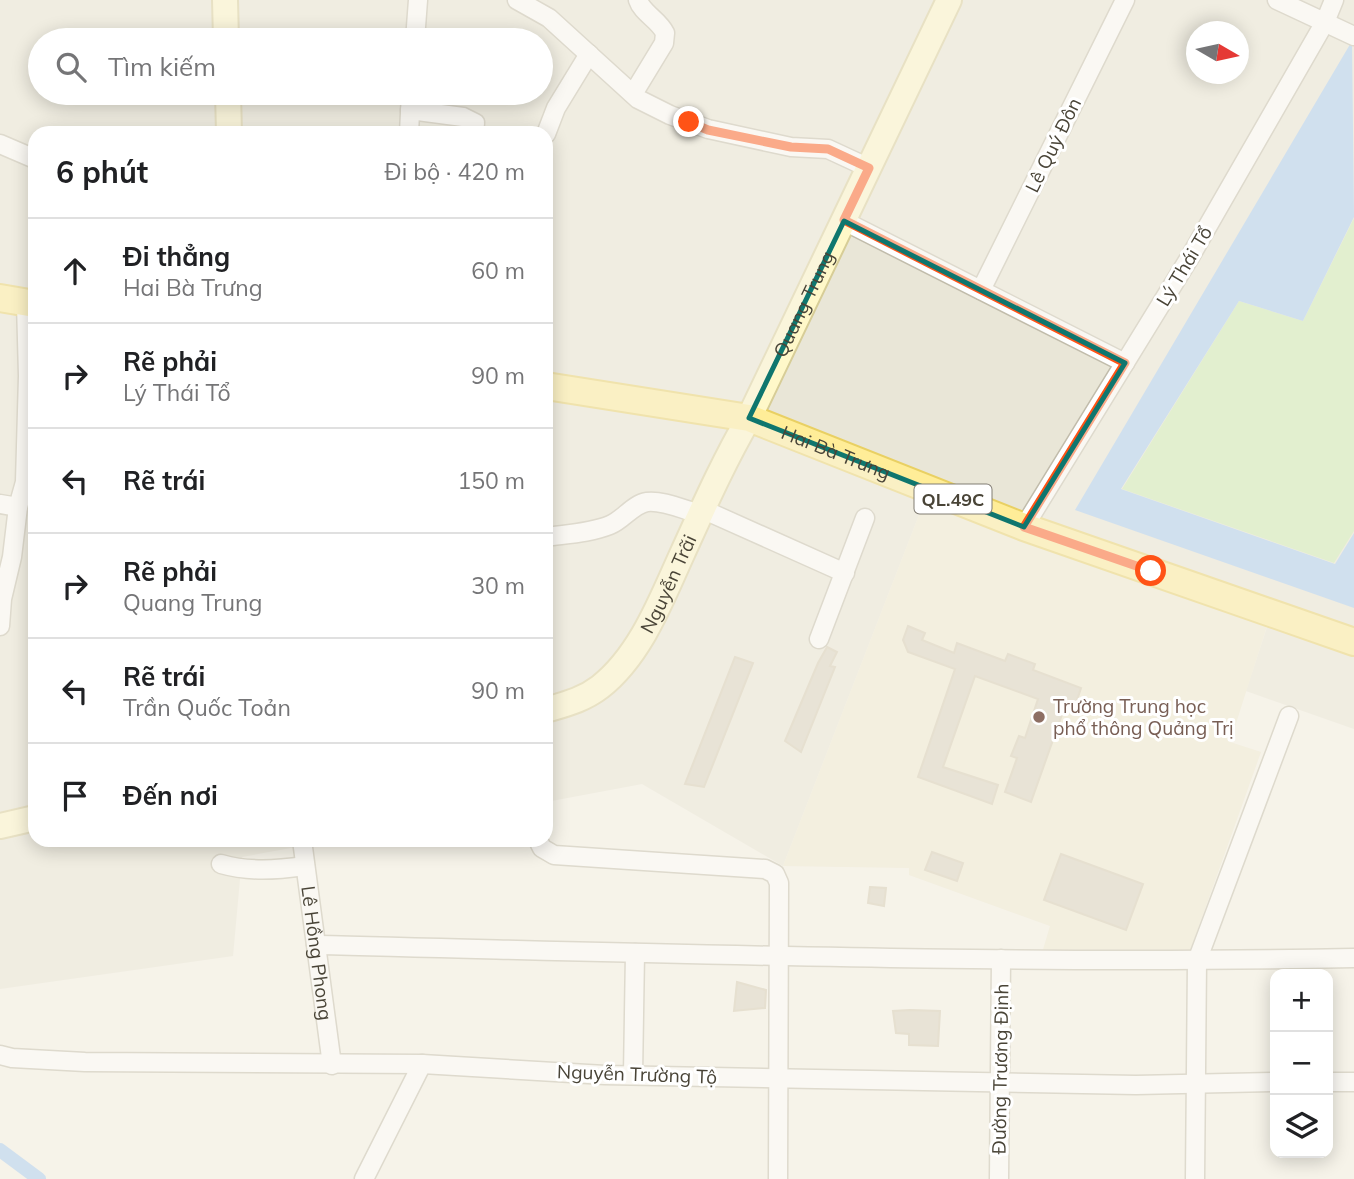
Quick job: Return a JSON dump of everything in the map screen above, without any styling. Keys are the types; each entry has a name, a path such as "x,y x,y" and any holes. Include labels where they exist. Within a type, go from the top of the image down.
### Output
{"main road":[{"path":"0,298 28,304"},
{"name":"Hai Bà Trưng","path":"553,387 749,418 1024,527 1354,642"}],"street":[{"path":"225,0 226,28"},
{"path":"416,28 418,0"},
{"path":"517,0 549,18 633,94 670,115 708,130 791,147 828,149 869,168"},
{"path":"633,94 664,43 665,33 638,0"},
{"name":"Quang Trung","path":"749,418 949,0"},
{"name":"Lê Quý Đôn","path":"981,290 1125,0"},
{"path":"1277,0 1354,36"},
{"name":"Lý Thái Tổ","path":"1024,527 1190,257 1325,22 1334,0"},
{"path":"549,126 556,108 589,54"},
{"path":"228,105 229,126"},
{"path":"409,126 411,105"},
{"path":"424,105 463,117 475,123 475,126"},
{"path":"0,144 28,156"},
{"path":"844,220 1125,363"},
{"path":"0,626 2,599 12,557 9,505 24,482 28,372"},
{"name":"Nguyễn Trãi","path":"553,708 577,701 600,687 635,648 659,604 726,456 749,418"},
{"path":"553,536 611,525 623,520 646,502 659,503 701,512 845,573"},
{"path":"819,639 865,519"},
{"path":"1195,1179 1197,961 1289,716"},
{"path":"0,826 28,820"},
{"name":"Lê Hồng Phong","path":"303,847 332,1065"},
{"path":"542,847 554,855 770,871 775,874 779,883 778,1179"},
{"path":"220,864 264,871 305,866"},
{"path":"316,946 1002,959 1197,961 1354,958"},
{"path":"633,1075 635,953"},
{"name":"Đường Trương Định","path":"999,1179 1002,959"},
{"name":"Nguyễn Trường Tộ","path":"0,1055 85,1062 422,1064 633,1075 1136,1085 1270,1082"},
{"path":"364,1179 422,1064"},
{"path":"1333,1082 1354,1082"}],"highlighted area":[{"path":"844,221 1125,363 1024,527 749,418"}],"shaded area":[{"path":"0,0 1354,0 1354,729 1246,691 1268,624 924,502 783,866 642,784 553,801 553,126 28,126 28,847 296,847 242,857 233,956 0,989"},
{"name":"Trường Trung học phổ thông Quảng Trị","path":"924,502 1268,623 1230,742 1261,752 1190,951 1042,953 1050,926 909,875 909,868 783,866"}],"green space":[{"path":"1354,218 1354,531 1334,563 1122,489 1239,301 1303,321"}],"water":[{"path":"1352,41 1354,217 1303,321 1239,301 1121,489 1335,564 1354,533 1354,608 1075,510"}],"building":[{"path":"908,626 925,633 922,640 954,653 957,643 1005,661 1008,654 1035,664 1033,670 1081,688 1073,712 1064,709 1031,802 1005,792 1017,758 1011,756 1019,736 1025,738 1038,699 975,676 943,767 998,785 992,804 918,777 955,669 908,652 903,640"},
{"path":"827,647 837,652 830,666 835,667 801,752 785,741"},
{"path":"735,657 753,663 704,787 685,784"},
{"path":"932,852 963,863 957,881 925,870"},
{"path":"1061,854 1143,884 1126,930 1044,900"},
{"path":"870,887 886,888 884,906 868,903"},
{"path":"737,982 766,990 765,1008 734,1011"},
{"path":"893,1011 940,1011 938,1046 909,1045 909,1034 896,1033"}],"waterway":[{"path":"0,1150 39,1179"}],"place":[{"name":"Trường Trung học phổ thông Quảng Trị","path":"1039,717"}],"route":[{"path":"689,122 708,130 791,147 828,149 869,168 844,220 1125,363 1024,527 1151,571"}]}
